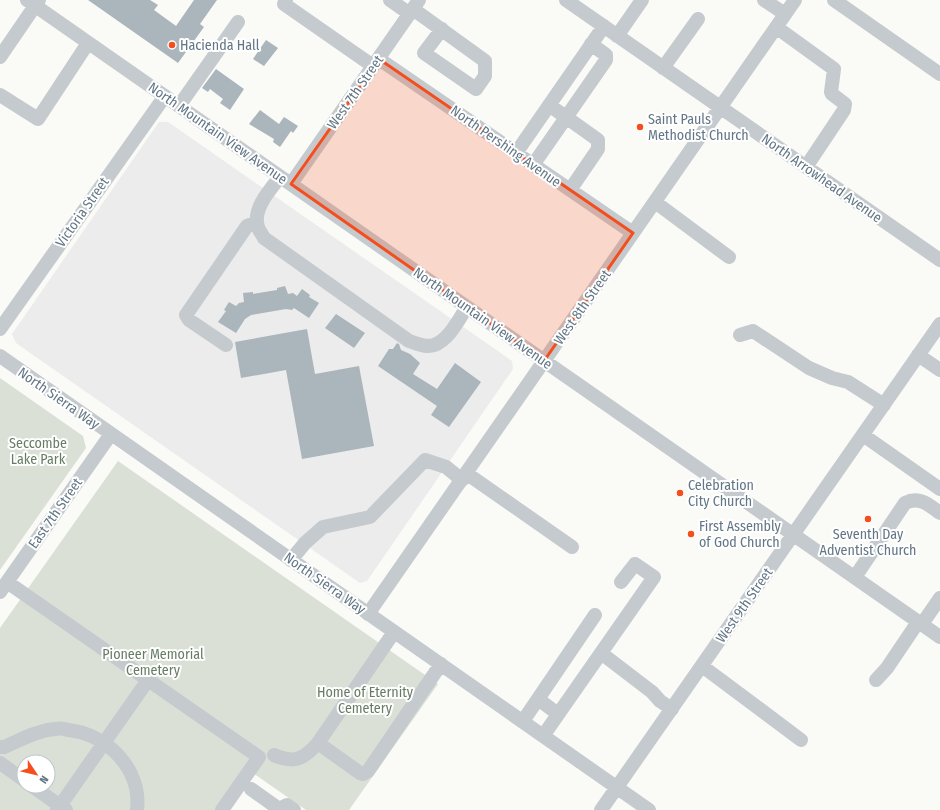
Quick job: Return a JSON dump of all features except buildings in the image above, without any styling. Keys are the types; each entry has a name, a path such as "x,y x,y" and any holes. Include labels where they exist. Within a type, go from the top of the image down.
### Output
{"street":[{"name":"North Pershing Avenue","path":"286,0 284,4 516,153 633,233"},
{"path":"390,0 414,7 485,60 486,76 476,89 424,53 442,29"},
{"name":"North Arrowhead Avenue","path":"566,0 940,260"},
{"path":"617,36 642,0"},
{"path":"764,0 785,14"},
{"name":"West 8th Street","path":"368,614 795,0"},
{"path":"834,0 940,74"},
{"path":"0,57 34,2"},
{"name":"North Mountain View Avenue","path":"34,2 88,43 940,637"},
{"name":"West 7th Street","path":"257,222 257,215 260,206 285,180 376,62 414,7"},
{"path":"663,68 698,19"},
{"path":"179,106 238,22"},
{"path":"516,153 604,26"},
{"path":"776,27 834,69 831,92 845,104 844,110 806,167"},
{"path":"0,95 38,119 88,43"},
{"path":"533,165 606,60 606,54 591,44"},
{"name":"Victoria Street","path":"0,329 165,96"},
{"path":"549,105 598,140 598,150 570,190"},
{"path":"654,202 729,257"},
{"path":"226,345 188,320 186,315 247,226 257,222 258,228 264,238 409,340 421,345 433,346 440,341 446,336 467,307"},
{"name":"West 9th Street","path":"601,810 940,324"},
{"path":"740,335 753,331 809,368 832,378 848,382 884,405"},
{"path":"918,355 940,370"},
{"name":"North Sierra Way","path":"0,356 649,810"},
{"name":"East 7th Street","path":"4,587 111,434"},
{"path":"863,435 940,489"},
{"path":"291,560 305,543 323,527 370,517 425,460 446,467 464,476 572,546"},
{"path":"855,577 905,503 913,499 938,506"},
{"path":"543,736 654,577 635,564 621,582"},
{"path":"4,587 148,680 259,757 222,810"},
{"path":"876,680 887,668 940,598"},
{"path":"523,722 595,615"},
{"path":"274,755 290,760 301,758 310,752 318,743 394,632"},
{"path":"597,658 652,692 660,701 672,709"},
{"path":"318,743 360,773 363,774 368,771 441,664"},
{"path":"702,666 801,740"},
{"path":"42,794 61,809 104,742 148,680"},
{"path":"538,699 558,714"},
{"path":"0,747 4,747 39,733 57,728 77,731 93,736 104,742 116,752 133,776 136,789 136,810"},
{"path":"0,763 16,774"},
{"path":"251,789 279,809 287,805 294,810"}],"highlighted area":[{"path":"379,59 633,233 544,361 291,184"}],"shaded area":[{"path":"159,122 168,122 512,361 513,369 367,581 360,583 16,343 12,334"}],"green space":[{"name":"Seccombe Lake Park","path":"0,378 83,436 86,448 0,570"},
{"name":"Pioneer Memorial Cemetery","path":"118,461 438,684 349,810 306,810 253,773 226,810 0,810 0,628"}],"place":[{"name":"Hacienda Hall","path":"172,45"},
{"name":"Saint Pauls Methodist Church","path":"640,127"},
{"name":"Celebration City Church","path":"680,493"},
{"name":"Seventh Day Adventist Church","path":"868,519"},
{"name":"First Assembly of God Church","path":"691,534"}],"park label":[{"name":"Home of Eternity Cemetery","path":"365,700"}]}
